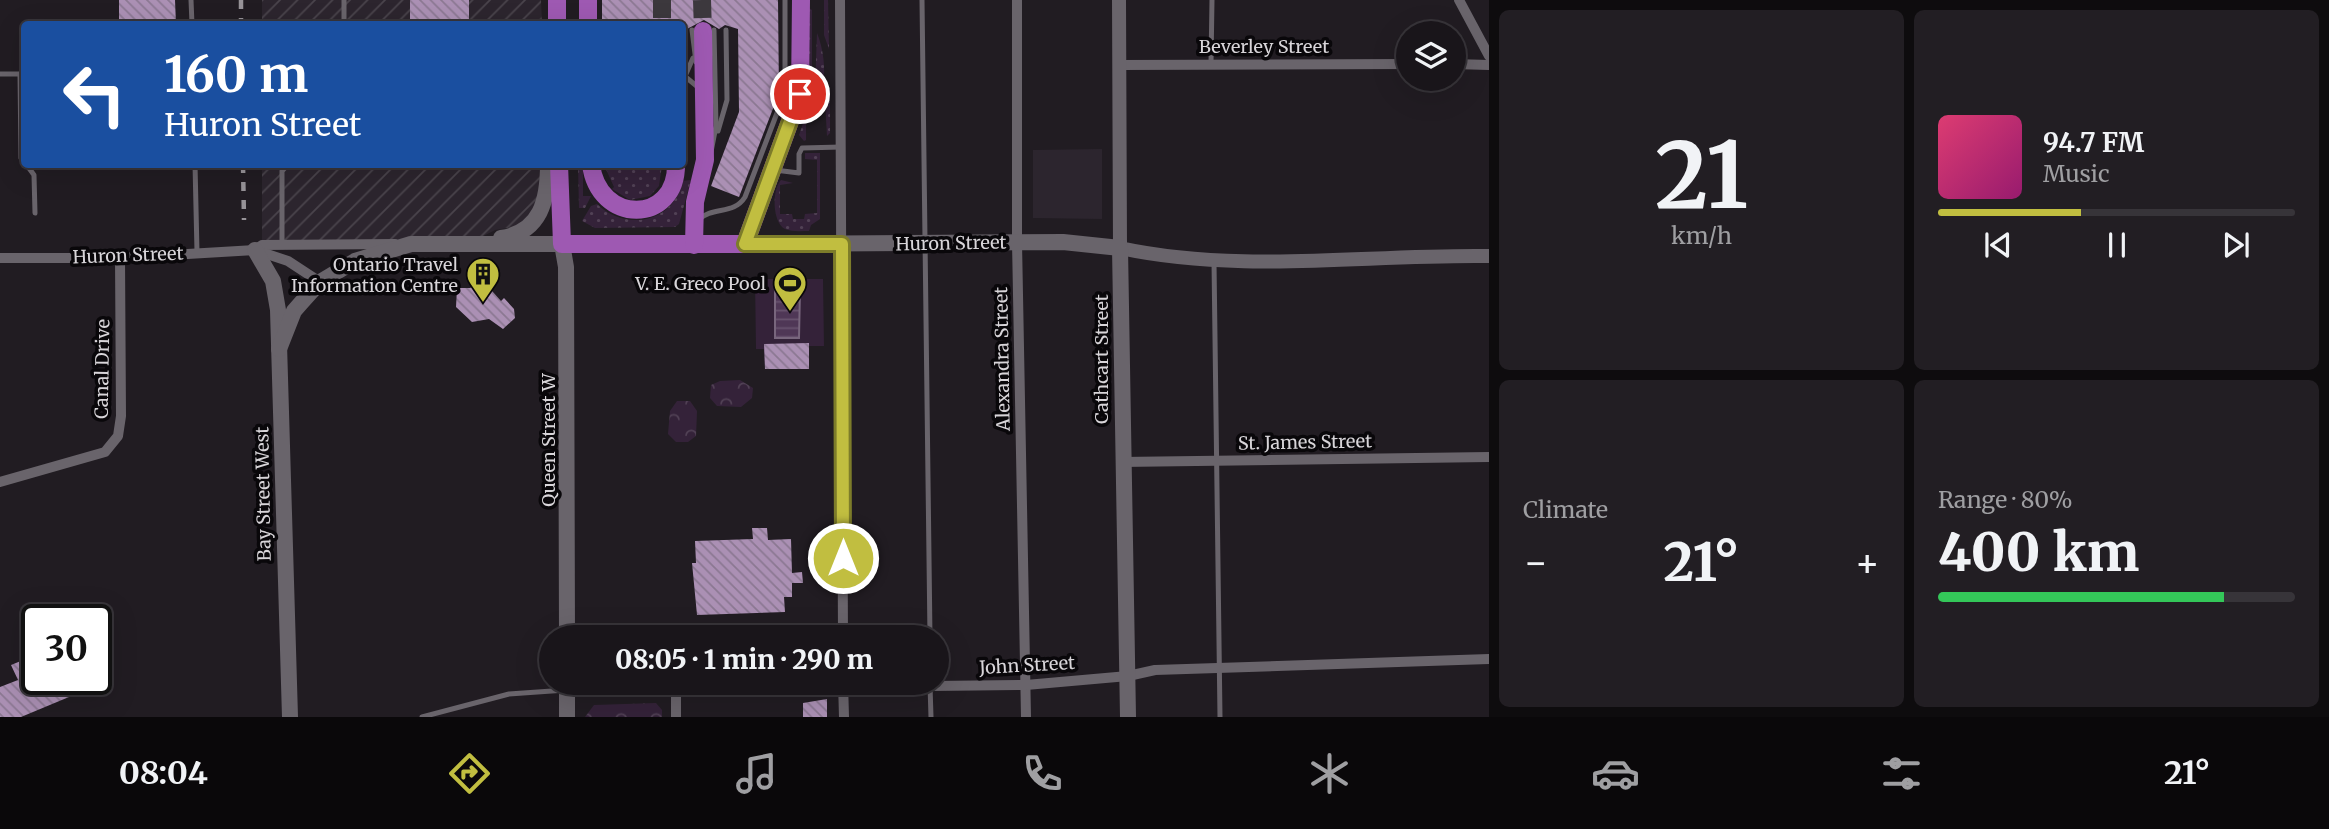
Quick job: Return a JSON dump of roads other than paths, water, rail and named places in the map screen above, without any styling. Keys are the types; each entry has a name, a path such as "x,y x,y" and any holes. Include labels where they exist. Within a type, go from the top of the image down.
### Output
{"highway":[{"path":"557,0 557,21"},
{"path":"588,0 588,21"},
{"path":"745,244 757,187 772,169 800,94 801,0"},
{"path":"694,236 695,202 703,178 704,95 701,34"},
{"path":"559,168 562,244"},
{"path":"592,168 594,182 602,195 616,207 634,210 654,206 668,195 675,168"},
{"name":"Huron Street","path":"562,244 694,236 745,244"}],"main road":[{"path":"468,244 512,236 527,230 542,211 548,188 548,168"},
{"name":"Huron Street","path":"745,244 1063,242 1120,248"},
{"name":"Huron Street","path":"320,282 355,261 411,244 562,244"},
{"name":"Queen Street W","path":"562,244 566,267 567,625"},
{"name":"Cathcart Street","path":"1120,248 1121,463 1128,717"},
{"path":"256,250 272,281 278,310 279,349"},
{"name":"Bay Street West","path":"290,717 279,349 294,311 320,282"},
{"path":"566,695 567,717"}],"street":[{"path":"840,0 843,625"},
{"name":"Alexandra Street","path":"1017,0 1017,242 1026,717"},
{"name":"Cathcart Street","path":"1119,0 1120,248"},
{"path":"1459,0 1489,56"},
{"name":"Beverley Street","path":"1119,65 1396,64"},
{"path":"1466,64 1489,65"},
{"name":"Huron Street","path":"256,250 262,245 411,244"},
{"name":"Huron Street","path":"1120,248 1158,257 1214,262 1489,256"},
{"name":"Huron Street","path":"0,258 120,258 256,250 288,261 320,282"},
{"name":"Canal Drive","path":"0,482 105,452 118,436 121,416 120,258"},
{"name":"St. James Street","path":"1121,463 1489,457"},
{"name":"John Street","path":"949,684 1026,685 1128,676 1155,670 1489,659"},
{"path":"676,695 676,717"},
{"path":"843,695 844,717"}],"lane":[{"path":"191,0 192,21"},
{"path":"344,0 344,21"},
{"path":"694,236 704,215 741,204 757,187 785,92 785,0"},
{"path":"922,0 930,625"},
{"path":"1211,63 1212,0"},
{"path":"703,178 727,100 726,30"},
{"path":"701,34 714,146"},
{"path":"686,75 692,65 701,34"},
{"path":"0,74 21,74"},
{"path":"686,79 704,95"},
{"path":"772,169 783,173 799,173 801,149 841,147"},
{"path":"28,168 34,176 35,213"},
{"path":"195,168 197,252"},
{"path":"282,246 282,171 285,168"},
{"path":"1214,262 1220,717"},
{"path":"422,717 500,696 539,690"},
{"path":"930,695 930,717"}],"tunnel":[{"path":"662,0 662,21"},
{"path":"702,0 703,31"}],"railway":[{"path":"241,0 241,21"},
{"path":"243,168 244,220"}],"place":[{"name":"Ontario Travel Information Centre","path":"483,304"},
{"name":"V. E. Greco Pool","path":"790,313"}]}
